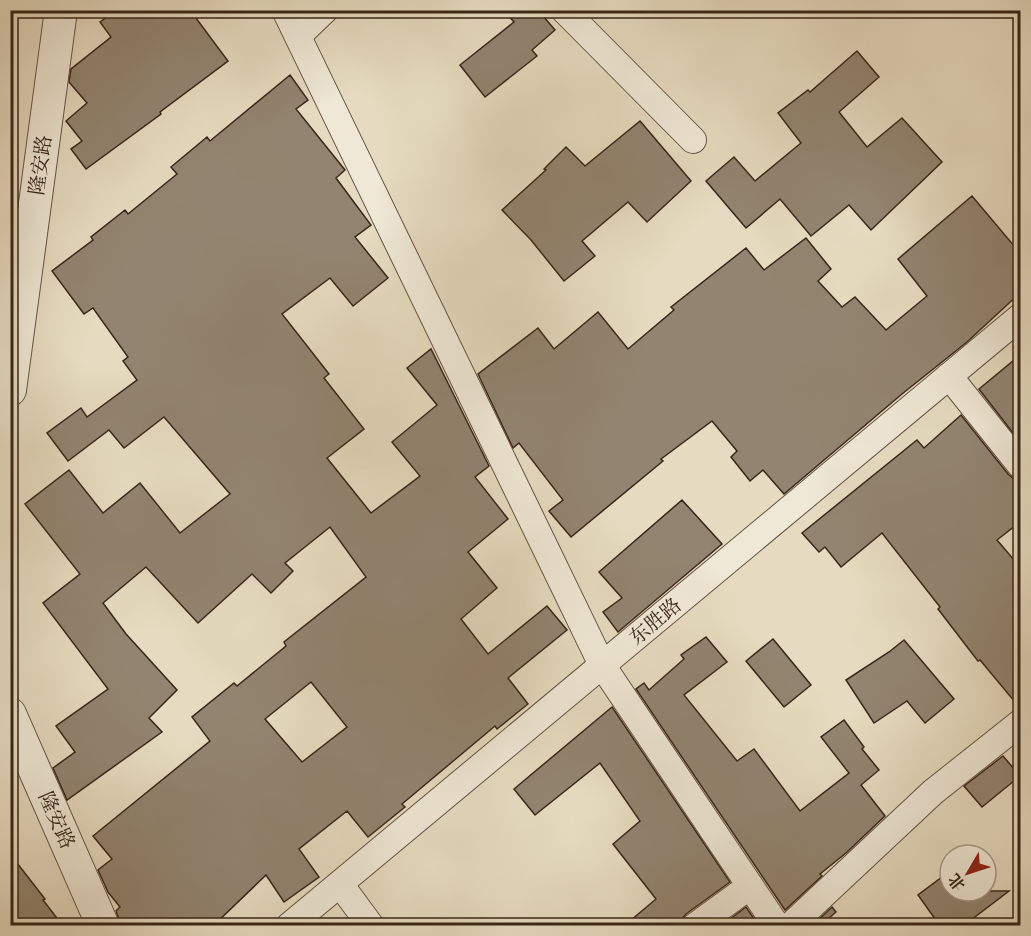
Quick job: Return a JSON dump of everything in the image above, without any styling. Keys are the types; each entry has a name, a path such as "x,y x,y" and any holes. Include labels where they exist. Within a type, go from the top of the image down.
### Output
{"street":[{"name":"隆安路","path":"10,390 61,10"},
{"path":"285,10 602,665 777,926"},
{"path":"297,36 325,10"},
{"path":"564,10 693,140"},
{"name":"东胜路","path":"289,926 1020,317"},
{"path":"949,376 1020,465"},
{"name":"隆安路","path":"10,714 103,926"},
{"path":"790,926 933,792 1020,723"},
{"path":"340,884 371,926"},
{"path":"696,926 750,886"}],"building":[{"path":"117,10 190,10 228,61 86,169 71,149 82,141 66,121 87,103 69,82 71,69 111,37 100,22"},
{"path":"503,10 538,10 555,30 532,50 537,56 485,97 460,65 514,22"},
{"path":"857,51 879,77 839,112 867,147 902,118 942,162 871,230 849,205 811,236 780,199 746,228 706,181 734,157 755,181 801,143 778,113 808,90 810,92"},
{"path":"290,75 308,100 296,109 345,170 336,178 371,225 355,237 388,278 353,306 330,278 282,314 329,374 324,378 364,429 327,458 371,513 420,476 392,442 437,405 407,368 431,349 489,466 475,477 508,519 468,552 497,588 461,619 488,654 547,606 567,630 508,678 528,704 497,729 495,726 402,804 405,807 368,837 347,811 299,849 319,877 284,902 266,875 213,926 121,926 116,911 120,907 108,892 98,870 112,859 93,836 210,741 192,717 234,683 237,686 286,646 284,642 366,577 330,527 285,563 293,571 271,593 252,574 198,623 146,567 103,603 126,634 177,690 149,718 162,732 67,800 53,768 75,752 56,726 108,689 43,603 80,574 25,504 69,470 103,513 140,483 180,533 230,494 164,417 124,448 109,430 68,461 47,433 81,408 87,417 137,380 123,361 128,357 93,308 84,314 52,271 93,240 91,237 125,210 128,214 177,174 171,167 207,137 210,141","holes":["311,682 347,727 302,762 265,719"]},
{"path":"640,121 691,181 647,222 628,202 582,241 595,256 564,281 531,240 502,210 546,170 544,169 566,147 585,166"},
{"path":"972,196 1020,253 1020,293 967,342 784,494 763,470 750,481 731,457 737,451 712,421 661,459 663,461 571,537 549,511 563,500 519,443 513,448 478,374 538,328 554,349 598,312 628,349 674,310 671,307 746,248 764,270 806,238 831,269 818,281 842,307 855,297 886,330 927,296 898,259"},
{"path":"1020,355 1020,442 979,389"},
{"path":"961,415 1008,474 1020,480 1020,522 997,540 1020,567 1020,708 980,660 978,661 938,609 940,607 882,533 841,567 825,547 819,552 802,533 917,440 924,448"},
{"path":"682,500 722,544 618,632 603,612 622,598 599,572"},
{"path":"706,637 727,662 684,695 737,761 754,749 800,811 849,773 821,737 844,720 864,747 862,749 879,770 861,785 885,816 820,874 822,876 785,910 636,689 644,683 649,690 684,659 681,655"},
{"path":"773,639 811,685 784,707 746,661"},
{"path":"904,640 954,699 925,723 907,701 874,723 846,680"},
{"path":"612,707 730,882 686,914 680,926 624,926 656,899 613,844 640,821 600,763 535,815 514,789"},
{"path":"1003,756 1020,776 982,807 964,786"},
{"path":"10,854 45,899 43,900 63,926 10,926"},
{"path":"938,880 938,903 993,903 963,926 940,926 918,895"},
{"path":"998,891 1009,891 998,899"},
{"path":"746,907 759,926 721,926"},
{"path":"832,907 836,912 820,926 812,926"}]}
